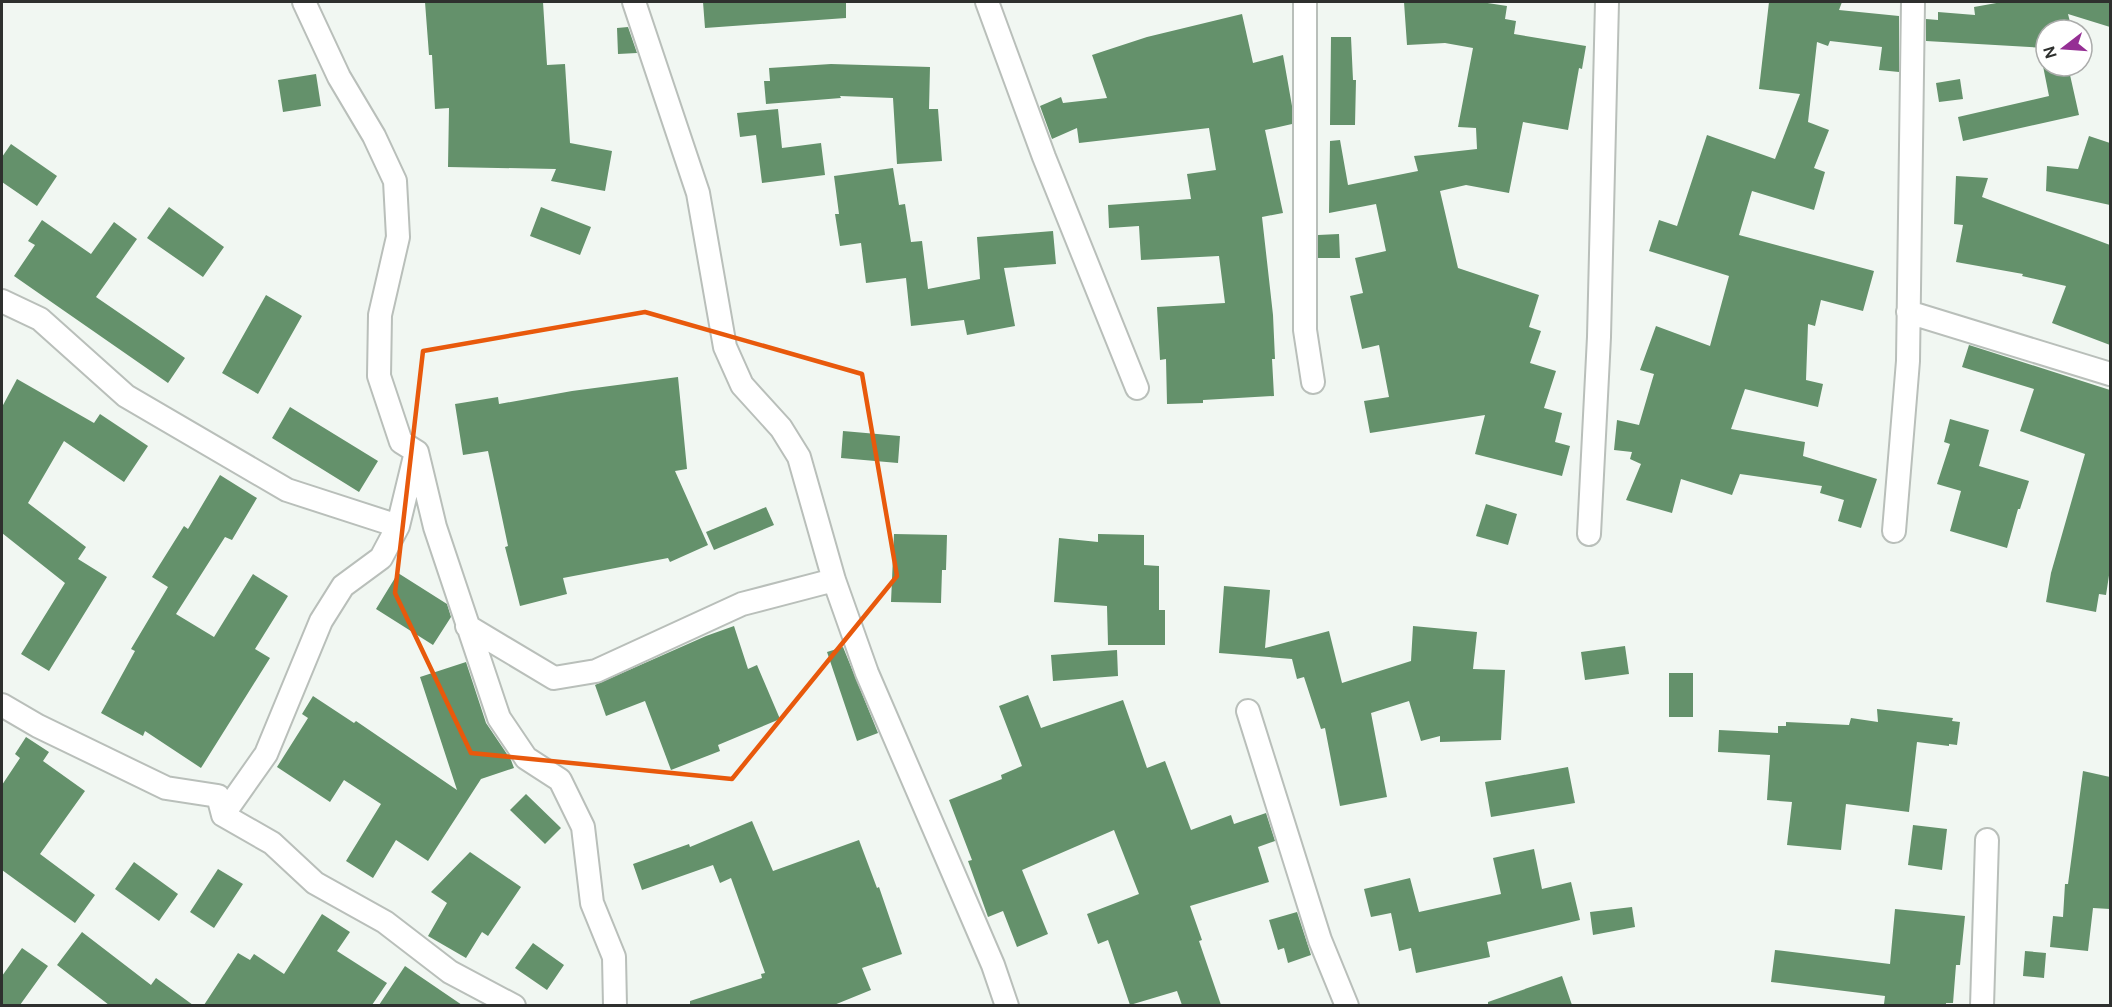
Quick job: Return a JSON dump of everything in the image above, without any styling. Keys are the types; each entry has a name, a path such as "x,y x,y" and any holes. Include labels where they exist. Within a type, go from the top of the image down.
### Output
{"street":[{"path":"304,2 339,77 374,136 395,181 398,237 380,315 379,376 401,442 417,452 435,527 499,718 526,758 560,780 583,827 592,903 614,957 615,1005"},
{"path":"634,2 698,192 725,347 742,385 781,428 799,457 834,580 867,673 993,965 1006,1005"},
{"path":"987,2 1044,157 1137,388"},
{"path":"1305,2 1305,330 1313,382"},
{"path":"1588,534 1599,337 1607,2"},
{"path":"1894,531 1908,361 1913,2"},
{"path":"2,301 40,319 126,396 287,490 398,526"},
{"path":"1908,312 2110,374"},
{"path":"223,815 266,754 321,621 343,586 381,558 398,526 417,452"},
{"path":"467,626 554,678 596,671 742,604 834,580"},
{"path":"2,705 38,726 166,788 218,796 223,815 272,843 315,883 385,922 450,972 514,1005"},
{"path":"1248,711 1320,940 1347,1005"},
{"path":"1982,1005 1987,840"},
{"path":"598,1005 614,957"}],"highlighted area":[{"path":"645,312 862,374 897,576 732,779 471,753 395,593 423,351"}],"building":[{"path":"425,2 543,2 547,65 565,64 570,143 612,151 605,191 551,181 556,169 448,167 449,108 435,109 432,55 429,55"},
{"path":"703,2 846,2 846,18 705,28"},
{"path":"1404,2 1481,2 1507,6 1505,19 1516,21 1514,34 1586,46 1582,69 1579,68 1568,130 1523,122 1509,193 1466,185 1440,191 1458,268 1539,295 1529,327 1541,331 1530,363 1556,371 1544,408 1562,413 1555,442 1570,446 1562,476 1475,454 1485,415 1370,433 1364,401 1389,397 1379,345 1362,349 1350,296 1363,293 1355,258 1386,251 1376,204 1329,213 1330,141 1340,140 1348,185 1418,171 1414,156 1477,149 1476,128 1458,127 1473,48 1445,43 1407,45"},
{"path":"1769,2 1842,2 1839,10 1899,16 1899,72 1879,70 1882,47 1830,41 1828,46 1817,42 1808,122 1829,130 1814,168 1825,172 1814,210 1752,191 1739,235 1874,271 1863,311 1821,300 1815,326 1808,324 1806,380 1823,384 1818,407 1745,389 1731,429 1805,442 1803,456 1877,479 1861,528 1838,521 1844,500 1820,493 1822,486 1740,474 1732,495 1681,479 1672,513 1626,500 1641,464 1630,459 1632,452 1614,450 1617,420 1639,425 1654,374 1640,370 1656,326 1710,346 1729,276 1649,251 1659,220 1677,226 1707,135 1775,159 1800,94 1759,89"},
{"path":"2002,2 2110,2 2110,27 2094,22 2094,18 2081,18 2068,14 2069,18 2034,18 2034,47 1926,41 1926,19 1938,20 1938,12 1975,15 1974,7"},
{"path":"1242,14 1253,63 1283,55 1292,106 1292,124 1265,130 1283,213 1262,217 1273,315 1274,396 1167,404 1166,359 1160,360 1157,307 1225,303 1219,256 1141,260 1139,226 1109,228 1108,205 1191,199 1187,174 1216,170 1209,128 1079,143 1077,128 1052,139 1040,106 1061,97 1063,103 1107,98 1092,55 1147,37"},
{"path":"628,27 637,53 618,54 617,28"},
{"path":"1331,37 1351,37 1353,80 1356,80 1355,125 1330,125"},
{"path":"831,64 930,67 929,109 938,109 942,161 897,164 893,98 840,96 841,98 766,104 764,81 770,81 769,68"},
{"path":"316,74 321,106 283,112 278,80"},
{"path":"2045,78 2071,78 2079,115 1963,141 1958,117 2049,96"},
{"path":"1960,79 1963,99 1939,102 1936,83"},
{"path":"778,109 782,148 821,143 825,175 762,183 756,135 740,137 737,113"},
{"path":"2089,136 2110,143 2110,205 2046,191 2047,166 2078,169"},
{"path":"11,144 57,176 37,206 2,182 2,157"},
{"path":"893,168 899,205 905,204 911,242 922,241 928,289 980,279 977,237 1053,231 1056,264 1004,268 1015,326 967,335 964,320 911,326 906,278 866,283 861,243 840,246 835,214 839,214 834,176"},
{"path":"1956,176 1988,178 1982,197 2110,245 2110,345 2052,323 2066,286 2022,276 2023,274 1956,262 1963,225 1954,224"},
{"path":"169,207 224,247 203,277 147,238"},
{"path":"541,207 591,227 580,255 530,236"},
{"path":"42,220 91,254 114,222 137,239 96,297 185,358 168,383 14,276 35,245 28,241"},
{"path":"1339,234 1340,258 1318,258 1318,235"},
{"path":"266,295 302,316 258,394 222,373"},
{"path":"1969,345 2110,390 2110,569 2106,595 2099,594 2096,612 2046,602 2051,573 2085,454 2020,431 2034,389 1962,367"},
{"path":"678,377 687,469 675,471 708,545 670,562 668,558 563,578 567,594 520,606 505,547 508,546 488,451 463,455 455,404 498,397 499,404 572,391"},
{"path":"17,379 94,423 100,414 148,446 124,482 64,441 28,503 86,547 78,559 107,577 49,671 21,654 65,583 2,533 2,407"},
{"path":"290,407 378,461 359,492 272,438"},
{"path":"1950,419 1989,430 1979,466 2029,481 2007,548 1950,531 1961,491 1937,484 1950,444 1944,442"},
{"path":"843,431 900,436 898,463 841,458"},
{"path":"220,475 257,498 232,540 225,537 176,614 214,637 253,574 288,596 255,649 270,658 201,768 145,731 143,736 101,713 135,651 131,649 168,587 152,577 184,526 188,529"},
{"path":"1486,504 1517,514 1508,545 1476,536"},
{"path":"766,507 774,525 714,550 706,532"},
{"path":"894,534 947,535 946,570 942,570 941,603 891,602"},
{"path":"1098,534 1144,535 1144,565 1159,566 1159,610 1165,610 1165,645 1108,645 1107,606 1054,602 1059,538 1098,542"},
{"path":"398,573 447,604 451,617 433,645 376,609"},
{"path":"1224,586 1270,590 1265,648 1329,631 1342,683 1411,661 1413,626 1477,632 1473,669 1505,670 1501,740 1440,742 1440,736 1421,741 1409,701 1371,713 1387,797 1340,806 1325,728 1321,729 1304,677 1297,679 1292,659 1219,653"},
{"path":"734,626 748,669 757,665 780,719 718,745 720,751 671,770 645,701 606,716 595,685"},
{"path":"1625,646 1629,674 1585,680 1581,652"},
{"path":"843,647 878,733 857,741 827,652"},
{"path":"1117,650 1118,676 1053,681 1051,655"},
{"path":"466,662 486,723 514,768 481,779 428,861 396,840 373,878 346,861 381,804 344,780 330,802 277,767 308,718 302,714 313,696 354,723 356,721 457,790 420,677"},
{"path":"1669,673 1693,673 1693,717 1669,717"},
{"path":"1028,695 1041,728 1123,700 1147,768 1165,761 1191,830 1231,815 1234,824 1266,813 1275,841 1258,847 1269,882 1190,906 1202,940 1199,941 1221,1005 1182,1005 1177,991 1130,1005 1108,940 1098,944 1087,914 1139,894 1114,830 1022,870 1048,934 1017,947 1003,911 988,917 968,861 972,860 949,800 1002,779 1001,775 1022,766 999,706"},
{"path":"1877,709 1953,718 1952,721 1960,722 1957,745 1917,742 1909,812 1846,804 1841,850 1787,845 1792,802 1767,800 1770,755 1718,752 1719,730 1778,733 1778,726 1786,726 1786,722 1849,725 1851,718 1878,722"},
{"path":"26,737 49,752 43,761 85,791 40,854 95,895 75,923 2,870 2,785 20,758 15,754"},
{"path":"1568,767 1575,803 1491,817 1485,782"},
{"path":"2083,771 2110,777 2110,909 2093,908 2088,951 2050,947 2053,916 2063,917 2065,884 2068,884"},
{"path":"526,794 561,828 545,844 510,810"},
{"path":"752,821 773,871 859,840 877,888 879,887 902,954 862,968 871,990 834,1005 690,1005 690,1001 762,978 761,974 765,973 731,878 720,883 713,865 642,890 633,864 689,844 690,847"},
{"path":"1913,825 1947,829 1942,870 1908,865"},
{"path":"1534,849 1542,889 1571,882 1580,920 1487,942 1490,957 1416,973 1411,948 1399,951 1391,913 1371,917 1364,889 1410,878 1419,912 1501,894 1493,858"},
{"path":"470,852 521,887 488,936 482,932 466,958 428,936 447,903 431,892"},
{"path":"134,862 178,894 159,921 115,889"},
{"path":"218,869 243,884 214,928 190,912"},
{"path":"1632,907 1635,927 1593,935 1590,912"},
{"path":"1895,909 1965,916 1960,965 1956,965 1953,1003 1946,1003 1946,1005 1884,1004 1885,996 1771,982 1775,950 1890,964"},
{"path":"1297,912 1311,955 1288,963 1284,948 1278,950 1269,920"},
{"path":"322,914 350,932 337,951 387,983 372,1005 204,1005 238,953 250,960 254,954 284,974"},
{"path":"82,932 151,985 156,978 193,1005 109,1005 57,965"},
{"path":"533,943 564,965 547,990 515,968"},
{"path":"22,948 48,966 20,1005 2,1005 2,976"},
{"path":"2025,951 2046,953 2044,978 2023,976"},
{"path":"405,966 418,975 462,1005 379,1005"},
{"path":"1562,976 1572,1005 1488,1005 1488,1002"}]}
